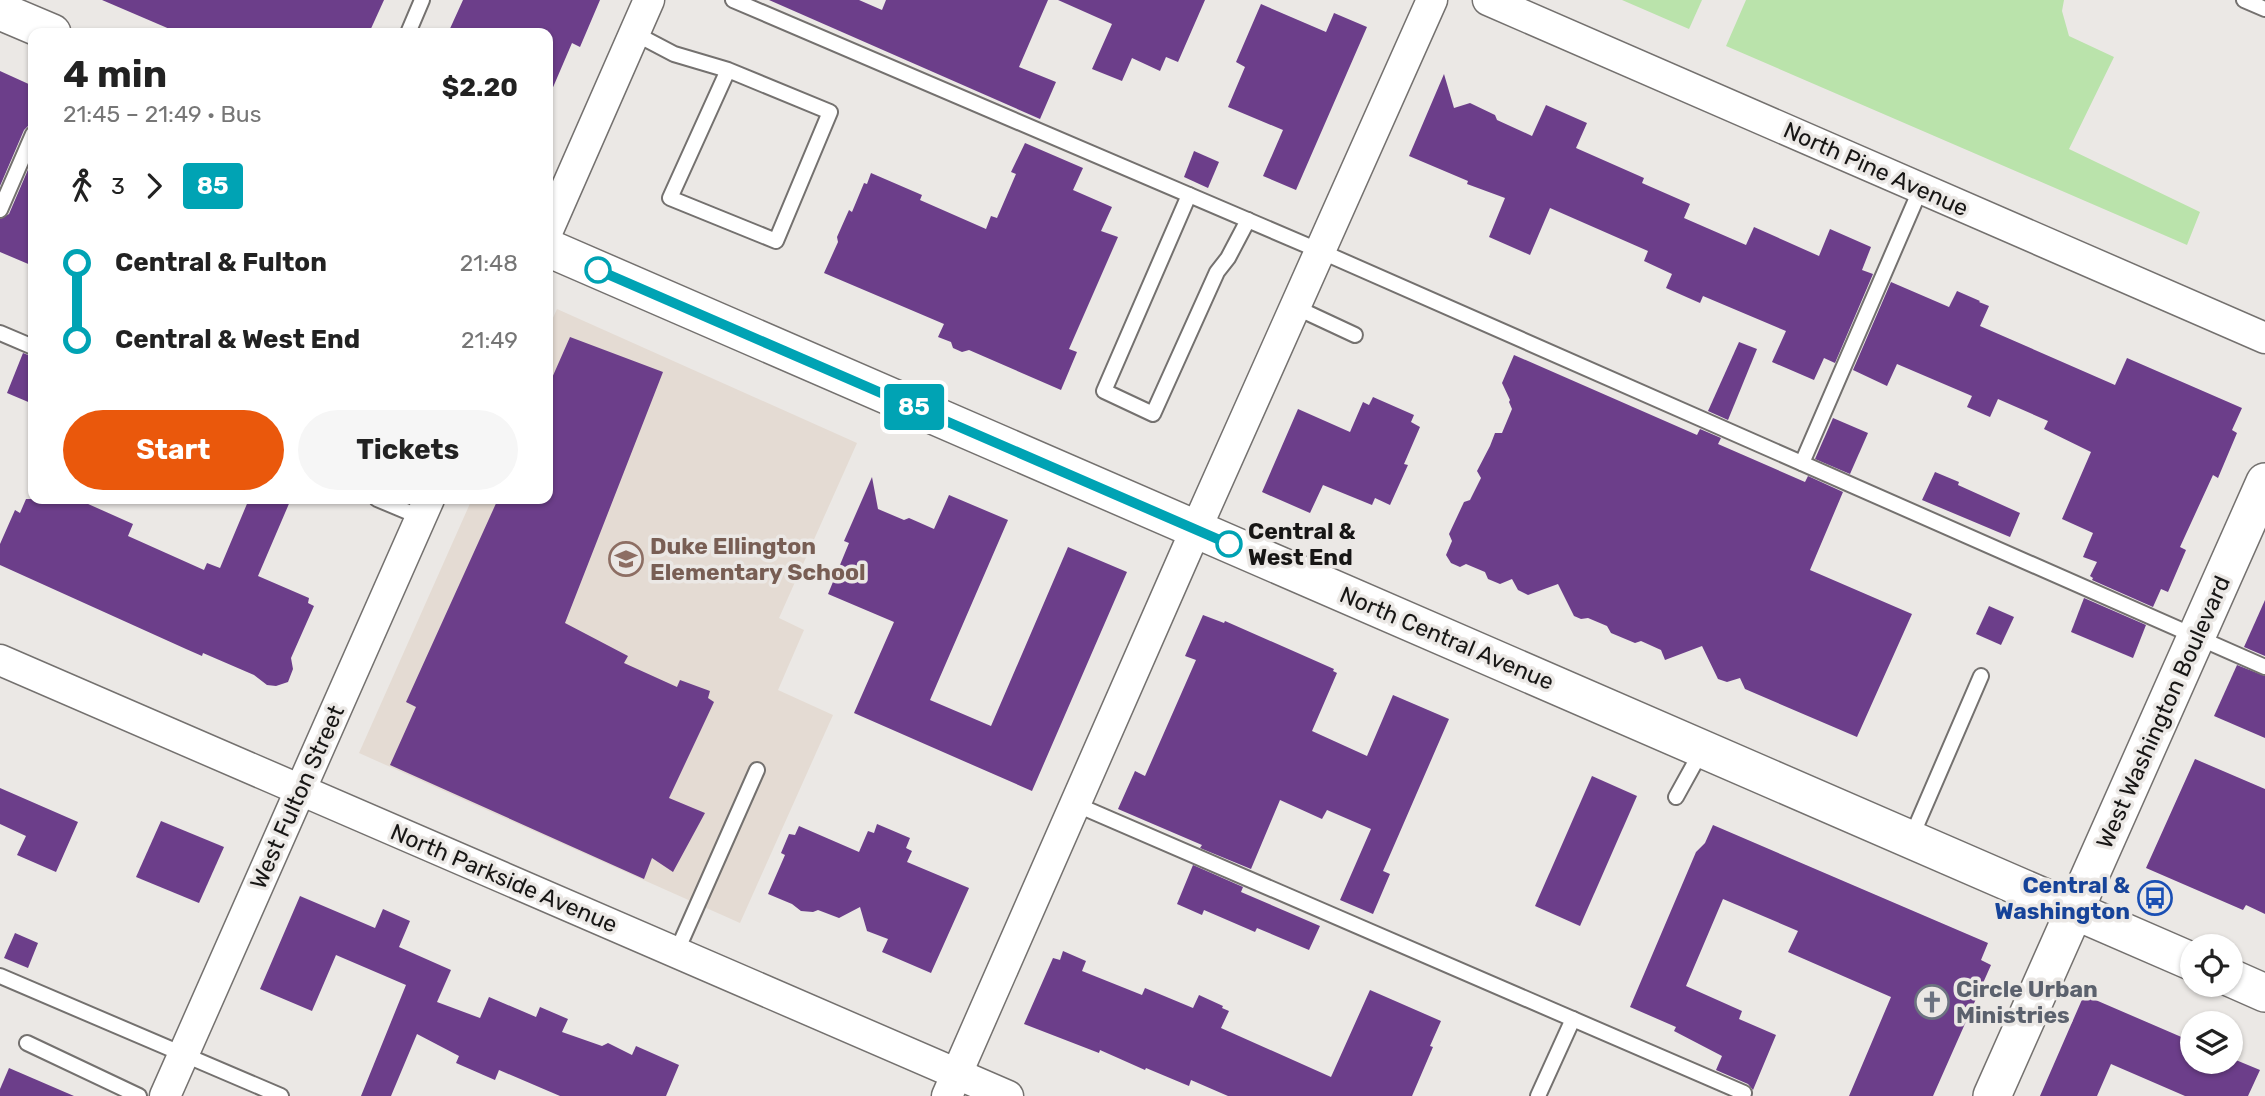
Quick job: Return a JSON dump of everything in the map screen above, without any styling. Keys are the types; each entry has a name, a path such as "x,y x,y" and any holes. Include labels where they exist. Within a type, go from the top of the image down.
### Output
{"street":[{"path":"553,219 649,0"},
{"path":"951,1085 1432,0"},
{"name":"North Pine Avenue","path":"1488,0 2265,338"},
{"path":"0,11 40,28"},
{"name":"North Central Avenue","path":"553,250 2180,956"},
{"name":"West Washington Boulevard","path":"1992,1096 2265,482"},
{"name":"West Fulton Street","path":"165,1096 424,508"},
{"name":"North Parkside Avenue","path":"0,660 676,953 951,1085 1008,1096"},
{"path":"2243,983 2265,993"}],"lane":[{"path":"410,28 422,0"},
{"path":"733,0 1320,251 2265,667"},
{"path":"2244,0 2265,9"},
{"path":"634,33 674,54 728,70 830,112 776,241 670,198 728,70"},
{"path":"0,210 28,146"},
{"path":"1802,463 1921,188"},
{"path":"1189,195 1104,391 1153,414 1216,272 1228,258 1248,220"},
{"path":"1295,307 1355,335"},
{"path":"0,333 28,345"},
{"path":"403,504 424,508"},
{"path":"1910,839 1980,676"},
{"path":"1676,797 1703,749"},
{"path":"676,953 757,770"},
{"path":"1075,804 1744,1093 1742,1096"},
{"path":"0,976 281,1096"},
{"path":"1538,1096 1573,1019"},
{"path":"27,1043 139,1096"}],"shaded area":[{"name":"Duke Ellington Elementary School","path":"557,309 857,443 779,618 804,630 778,690 833,715 740,923 359,753 470,504 553,504 553,318"}],"green space":[{"path":"1622,0 1702,0 1689,29"},
{"path":"1746,0 2064,0 2062,11 2069,36 2114,57 2069,149 2200,212 2187,245 1726,46"}],"building":[{"path":"102,0 384,0 371,28 167,28"},
{"path":"463,0 600,0 580,47 572,43 553,87 553,28 450,28"},
{"path":"769,0 859,0 882,10 886,0 1048,0 1019,67 1056,82 1040,119"},
{"path":"1058,0 1205,0 1178,62 1166,57 1160,71 1132,58 1122,81 1092,69 1112,24"},
{"path":"1261,4 1326,32 1334,13 1367,27 1296,190 1263,176 1283,130 1228,107 1245,67 1236,62"},
{"path":"0,71 28,84 28,126 0,186"},
{"path":"1444,74 1454,108 1470,103 1495,115 1497,120 1532,136 1546,105 1587,123 1576,148 1644,178 1642,183 1690,204 1684,218 1746,245 1754,227 1819,256 1830,229 1871,247 1862,270 1873,274 1835,363 1824,358 1814,380 1772,362 1786,331 1703,296 1700,303 1666,288 1672,274 1644,261 1648,251 1550,208 1530,255 1489,237 1505,198 1467,184 1468,181 1409,156"},
{"path":"1025,143 1083,168 1073,190 1112,207 1101,231 1118,237 1069,349 1077,352 1061,390 969,350 962,352 953,348 951,342 938,337 944,324 824,273 849,210 852,212 871,173 922,195 920,200 986,229 991,216 997,218 1016,174 1011,172"},
{"path":"1194,151 1219,162 1208,188 1184,177"},
{"path":"28,170 28,264 0,252 0,219 9,214"},
{"path":"1891,282 1949,307 1957,291 1980,301 1989,306 1980,326 2115,385 2127,358 2242,408 2232,430 2237,433 2218,478 2213,475 2180,547 2186,550 2168,592 2161,589 2153,607 2092,580 2090,576 2097,562 2083,557 2093,533 2062,519 2091,452 2044,429 2048,421 1998,399 1990,417 1967,407 1972,396 1897,364 1887,386 1853,370"},
{"path":"570,337 663,372 565,623 628,656 624,663 677,687 680,680 710,691 708,698 714,702 669,798 705,813 673,872 652,858 644,879 390,765 416,707 406,702 496,504 553,504 553,376"},
{"path":"1739,342 1757,349 1728,420 1708,411"},
{"path":"23,353 28,355 28,402 7,393"},
{"path":"1514,355 1697,435 1700,429 1721,438 1718,444 1805,482 1808,476 1843,492 1810,570 1912,614 1857,737 1745,689 1740,678 1727,682 1718,679 1702,646 1665,660 1661,650 1611,633 1607,626 1588,618 1574,616 1558,584 1528,595 1518,590 1512,579 1500,584 1488,579 1485,572 1466,564 1460,567 1451,563 1446,555 1452,541 1449,534 1464,502 1470,500 1481,478 1477,471 1495,433 1502,433 1512,409 1502,383"},
{"path":"1373,397 1414,415 1411,422 1420,427 1404,464 1408,465 1390,505 1375,498 1372,505 1323,485 1310,513 1262,492 1298,409 1350,432 1363,402 1369,405"},
{"path":"1833,418 1868,433 1850,474 1815,459"},
{"path":"1935,472 2020,513 2010,537 1922,500"},
{"path":"872,477 878,509 904,520 909,518 934,529 949,495 1008,520 930,700 991,726 1068,547 1127,572 1032,791 854,713 894,622 828,594 849,543 844,541"},
{"path":"26,499 28,504 88,504 133,524 128,536 204,570 207,563 220,568 247,504 289,504 258,576 309,598 308,603 314,606 291,658 293,669 288,682 276,686 267,685 254,675 203,653 202,656 0,565 0,544 15,510 20,513"},
{"path":"2084,598 2146,625 2133,658 2071,632"},
{"path":"2265,600 2265,656 2244,647"},
{"path":"1989,606 2014,617 2001,645 1976,634"},
{"path":"1203,615 1224,623 1225,621 1334,669 1337,673 1312,731 1367,756 1393,695 1449,719 1383,871 1390,874 1373,914 1340,900 1371,829 1327,810 1322,819 1280,800 1251,869 1118,809 1135,771 1145,776 1196,660 1185,656"},
{"path":"2237,665 2265,676 2265,738 2214,716"},
{"path":"2195,759 2265,789 2265,914 2246,905 2243,910 2146,868"},
{"path":"1592,776 1637,796 1580,926 1535,906"},
{"path":"0,788 78,822 56,872 17,855 26,836 0,824"},
{"path":"161,821 224,847 199,903 136,877"},
{"path":"877,824 910,838 906,848 912,851 907,862 969,888 931,973 882,952 888,939 867,931 860,907 839,918 818,910 801,911 792,904 768,894 785,855 781,853 789,834 795,835 799,826 859,852 868,831 874,833"},
{"path":"1713,825 1988,943 1981,960 1991,965 1933,1096 1849,1096 1891,997 1788,952 1798,931 1723,899 1686,986 1742,1011 1739,1019 1776,1035 1753,1090 1748,1084 1716,1070 1722,1056 1674,1031 1676,1027 1630,1007 1696,852 1705,843"},
{"path":"1193,865 1243,887 1241,892 1320,926 1309,950 1257,928 1255,932 1204,910 1202,915 1177,904"},
{"path":"300,896 375,928 383,909 410,921 399,947 451,970 437,1002 480,1018 489,997 536,1017 540,1007 568,1019 562,1032 602,1046 608,1043 632,1055 636,1046 679,1065 666,1096 560,1096 499,1070 495,1080 456,1063 459,1056 417,1034 391,1096 361,1096 406,985 336,955 312,1011 260,989"},
{"path":"15,933 38,943 28,968 4,958"},
{"path":"1063,951 1086,961 1082,971 1142,995 1145,988 1193,1008 1199,995 1223,1006 1222,1008 1229,1011 1221,1028 1331,1077 1370,990 1441,1021 1412,1096 1228,1096 1191,1080 1189,1086 1100,1050 1099,1053 1024,1024 1053,958 1060,960"},
{"path":"2084,995 2180,1036 2180,1074 2243,1074 2243,1063 2260,1070 2248,1096 2185,1096 2111,1064 2097,1096 2040,1096"},
{"path":"9,1068 74,1096 0,1096 0,1089"}],"bus line":[{"name":"85","path":"598,270 1229,544"}],"place":[{"name":"Central & West End","path":"1229,544"},
{"name":"Duke Ellington Elementary School","path":"626,559"},
{"name":"Central & Washington","path":"2155,898"},
{"name":"Circle Urban Ministries","path":"1932,1002"}]}
